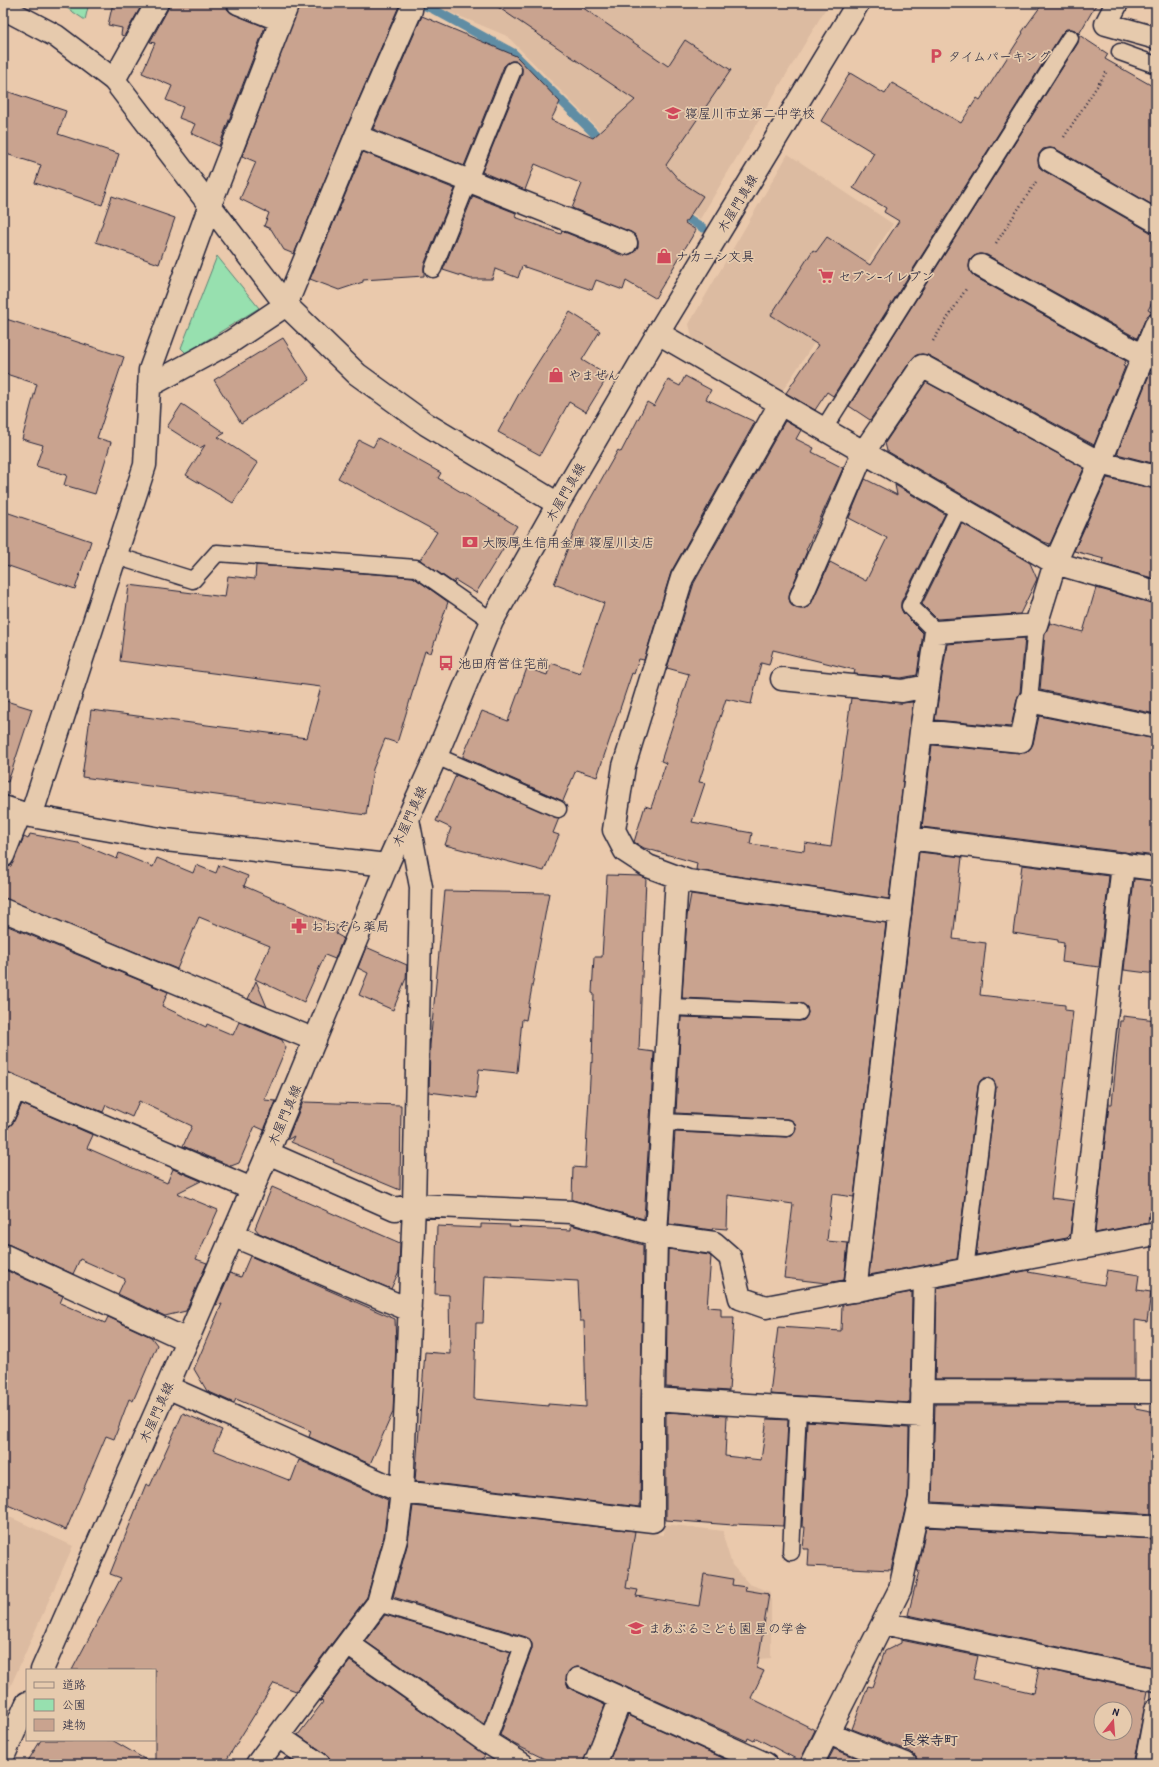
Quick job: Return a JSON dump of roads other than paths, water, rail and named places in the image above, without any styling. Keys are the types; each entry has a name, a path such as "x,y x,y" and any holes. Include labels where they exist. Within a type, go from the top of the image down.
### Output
{"street":[{"path":"114,80 157,3"},
{"path":"3,856 18,812 116,556 146,465 150,370 210,205 285,12 238,3"},
{"name":"木屋門真線","path":"42,1669 268,1153 387,865 436,756 492,620 658,333 858,3"},
{"path":"1117,3 1106,24 1156,38"},
{"path":"3,8 56,36 114,80 286,305 357,374 426,424 558,504"},
{"path":"149,386 232,341 286,305 356,136 411,10"},
{"path":"356,136 626,243"},
{"path":"1050,160 1156,221"},
{"path":"981,266 1150,357"},
{"path":"855,1291 921,731 936,632 1036,626 1055,563 1150,357 1156,325"},
{"path":"658,333 823,430 1055,563 1156,592"},
{"path":"801,597 864,453 922,366 1100,463 1156,477"},
{"path":"780,404 682,578 624,766 614,830 624,851 648,866 688,881 900,913"},
{"path":"782,679 902,691 928,686"},
{"path":"921,731 1021,741 1029,701 1156,727"},
{"path":"18,812 166,840 387,865"},
{"path":"256,1764 378,1603 396,1539 402,1492 410,1310 414,1205 421,887 408,819"},
{"path":"909,838 1156,869"},
{"path":"1081,1248 1123,864"},
{"path":"167,1387 402,1492 653,1521 653,1399 656,1235 677,877"},
{"path":"3,910 315,1040"},
{"path":"3,1116 9,1086 252,1189"},
{"path":"268,1153 395,1209 414,1205 571,1212 656,1235 714,1243 730,1257 740,1298 766,1308 1156,1234"},
{"path":"232,1234 410,1310"},
{"path":"3,1255 187,1340"},
{"path":"812,1764 900,1589 920,1498 925,1278"},
{"path":"922,1391 1156,1392"},
{"path":"653,1399 922,1416"},
{"path":"917,1514 1156,1527"},
{"path":"883,1623 1156,1680"},
{"path":"348,1644 487,1742 522,1764"},
{"path":"578,1679 766,1764"},
{"path":"596,1764 621,1698"},
{"path":"3,1757 26,1705"},
{"path":"1146,1764 1156,1710"},
{"path":"828,1733 906,1764"},
{"path":"278,1736 319,1764"}],"lane":[{"path":"823,430 1070,38"},
{"path":"1120,52 1156,65"},
{"path":"433,268 513,70"},
{"path":"936,632 910,606 959,507"},
{"path":"116,556 193,580 218,553 416,568 492,620"},
{"path":"1029,701 1036,626"},
{"path":"436,756 558,810"},
{"path":"670,1008 799,1012"},
{"path":"965,1270 987,1087"},
{"path":"663,1122 787,1128"},
{"path":"791,1552 798,1409"},
{"path":"378,1603 522,1646 487,1742"}],"waterway":[{"path":"418,3 433,9 513,53 605,144"},
{"path":"678,212 703,228"}],"place":[{"name":"タイムパーキング","path":"936,56"},
{"name":"寝屋川市立第二中学校","path":"673,113"},
{"name":"ナカニシ文具","path":"664,256"},
{"name":"セブン-イレブン","path":"826,276"},
{"name":"やまぜん","path":"556,375"},
{"name":"大阪厚生信用金庫 寝屋川支店","path":"470,542"},
{"name":"池田府営住宅前","path":"446,663"},
{"name":"おおぞら薬局","path":"299,926"},
{"name":"まあぶるこども園 星の学舎","path":"636,1628"}],"district":[{"name":"長栄寺町","path":"930,1739"}]}
